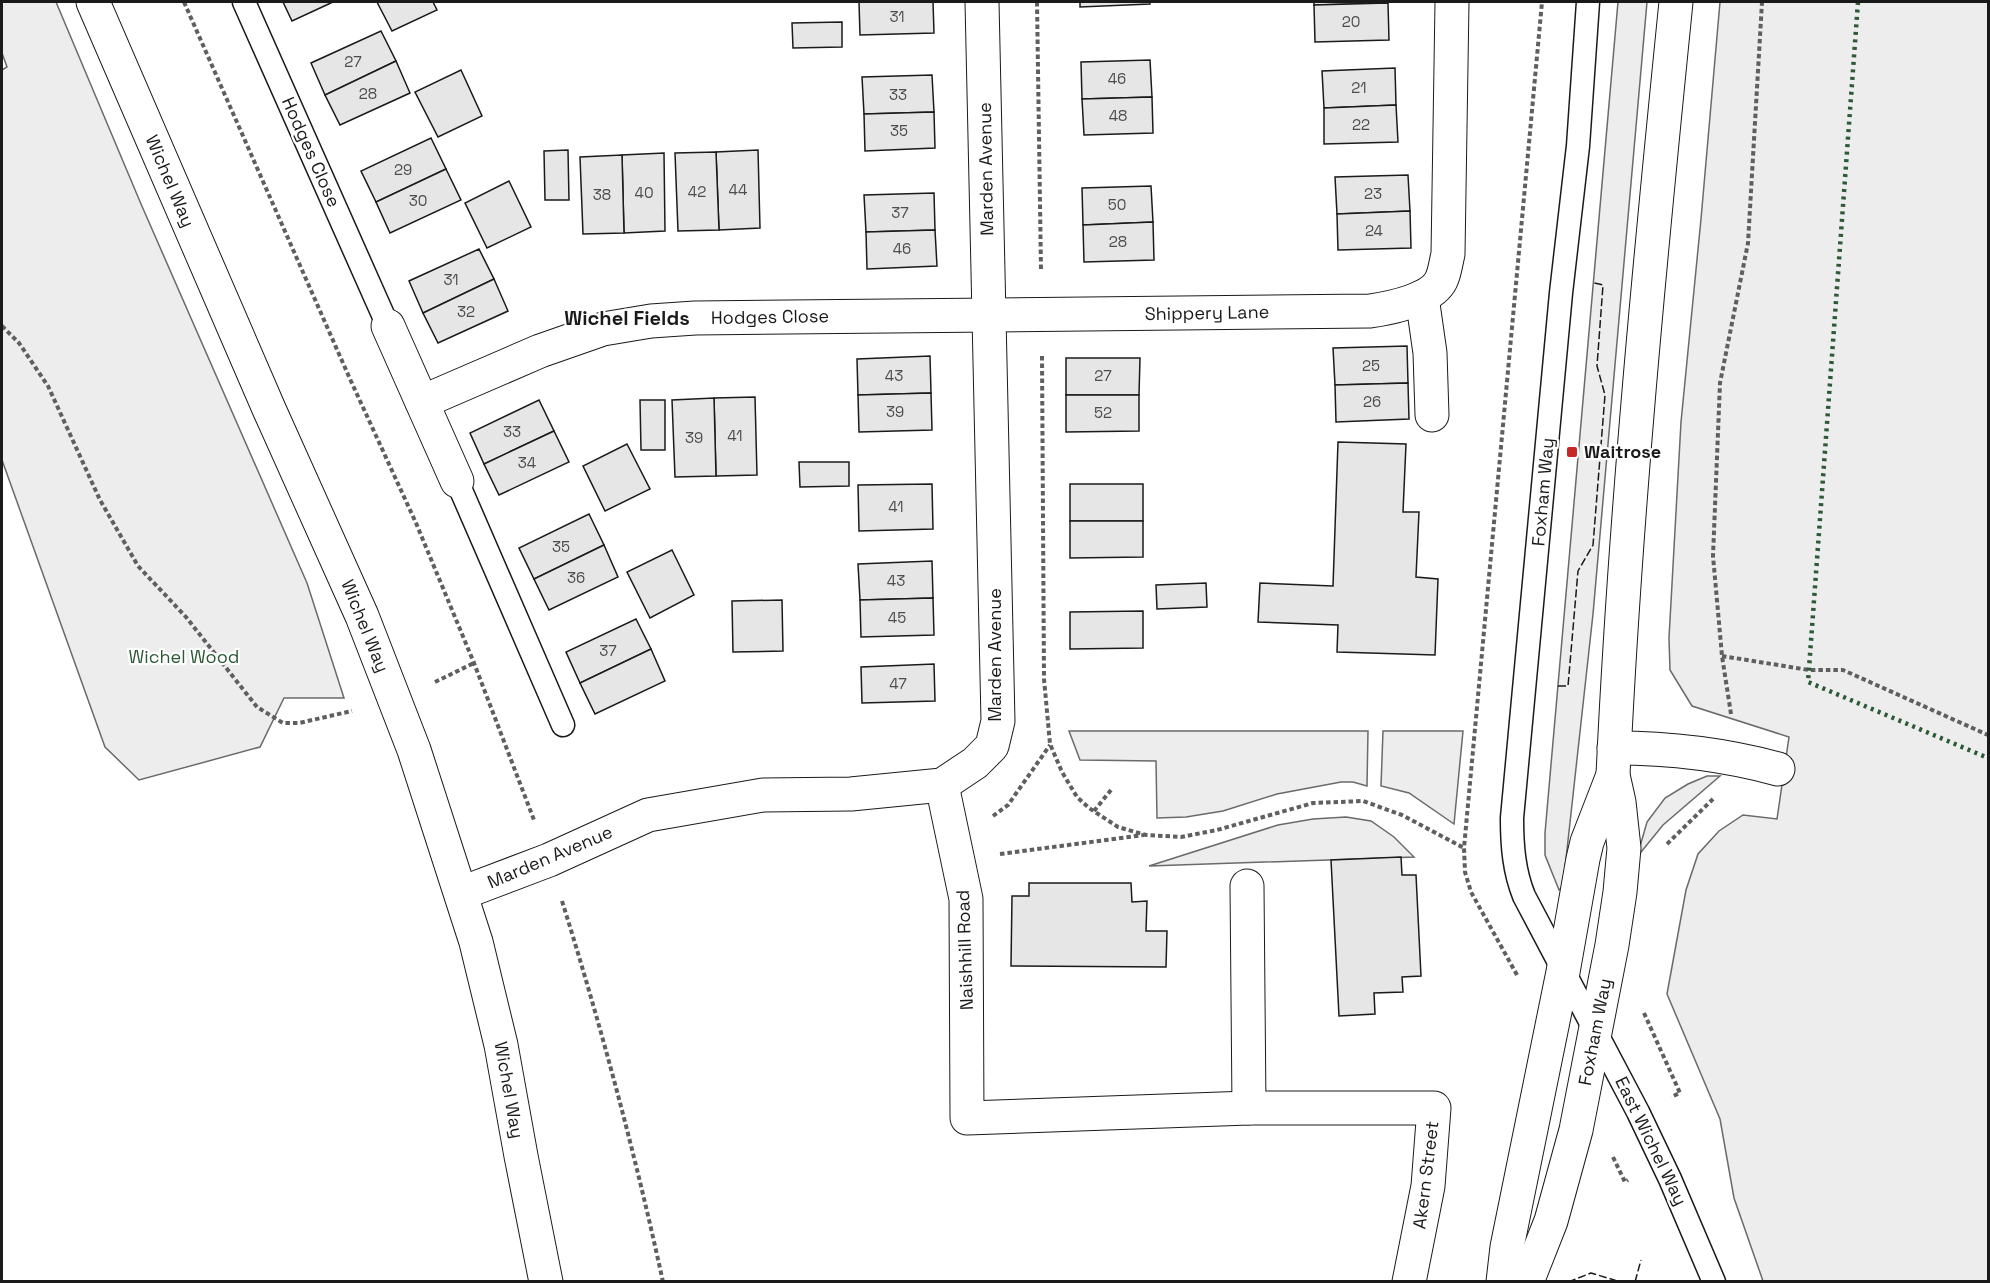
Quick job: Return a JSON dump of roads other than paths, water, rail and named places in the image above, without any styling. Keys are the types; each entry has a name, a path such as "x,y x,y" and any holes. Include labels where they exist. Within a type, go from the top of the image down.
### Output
{"street":[{"name":"Wichel Way","path":"93,2 269,409 362,616 396,702 462,894 476,942 501,1045 546,1281"},
{"name":"Marden Avenue","path":"462,894 549,860 648,814 763,795 851,794 942,785 975,763 992,746 998,721 982,2"},
{"name":"Shippery Lane","path":"989,315 1370,311 1397,306 1422,297 1442,280 1448,254 1452,2"},
{"name":"Foxham Way","path":"1527,1281 1551,1221 1576,1130 1620,892 1624,848 1613,761 1626,544 1641,358 1676,2"},
{"path":"1422,297 1430,352 1432,415"},
{"name":"Hodges Close","path":"422,402 540,351 603,329 651,321 695,318 989,315"},
{"name":"Hodges Close","path":"388,326 457,481"},
{"path":"1613,761 1688,750 1739,758 1778,769"},
{"name":"Foxham Way","path":"1503,1281 1512,1218 1563,972 1583,859 1613,761"},
{"name":"Naishhill Road","path":"942,785 966,899 967,1118"},
{"path":"1247,886 1249,1108"},
{"name":"Akern Street","path":"967,1118 1249,1108 1434,1108 1428,1186 1409,1281"}],"lane":[{"name":"Hodges Close","path":"244,2 388,326"},
{"name":"Foxham Way","path":"1563,972 1516,877 1512,845 1512,818 1561,293 1578,146 1588,2"},
{"name":"Hodges Close","path":"457,481 563,725"},
{"name":"East Wichel Way","path":"1563,972 1596,1030 1670,1179 1714,1281"}],"place":[{"name":"Waitrose","path":"1572,452"}],"district":[{"name":"Wichel Fields","path":"627,318"}],"park label":[{"name":"Wichel Wood","path":"184,657"}]}
